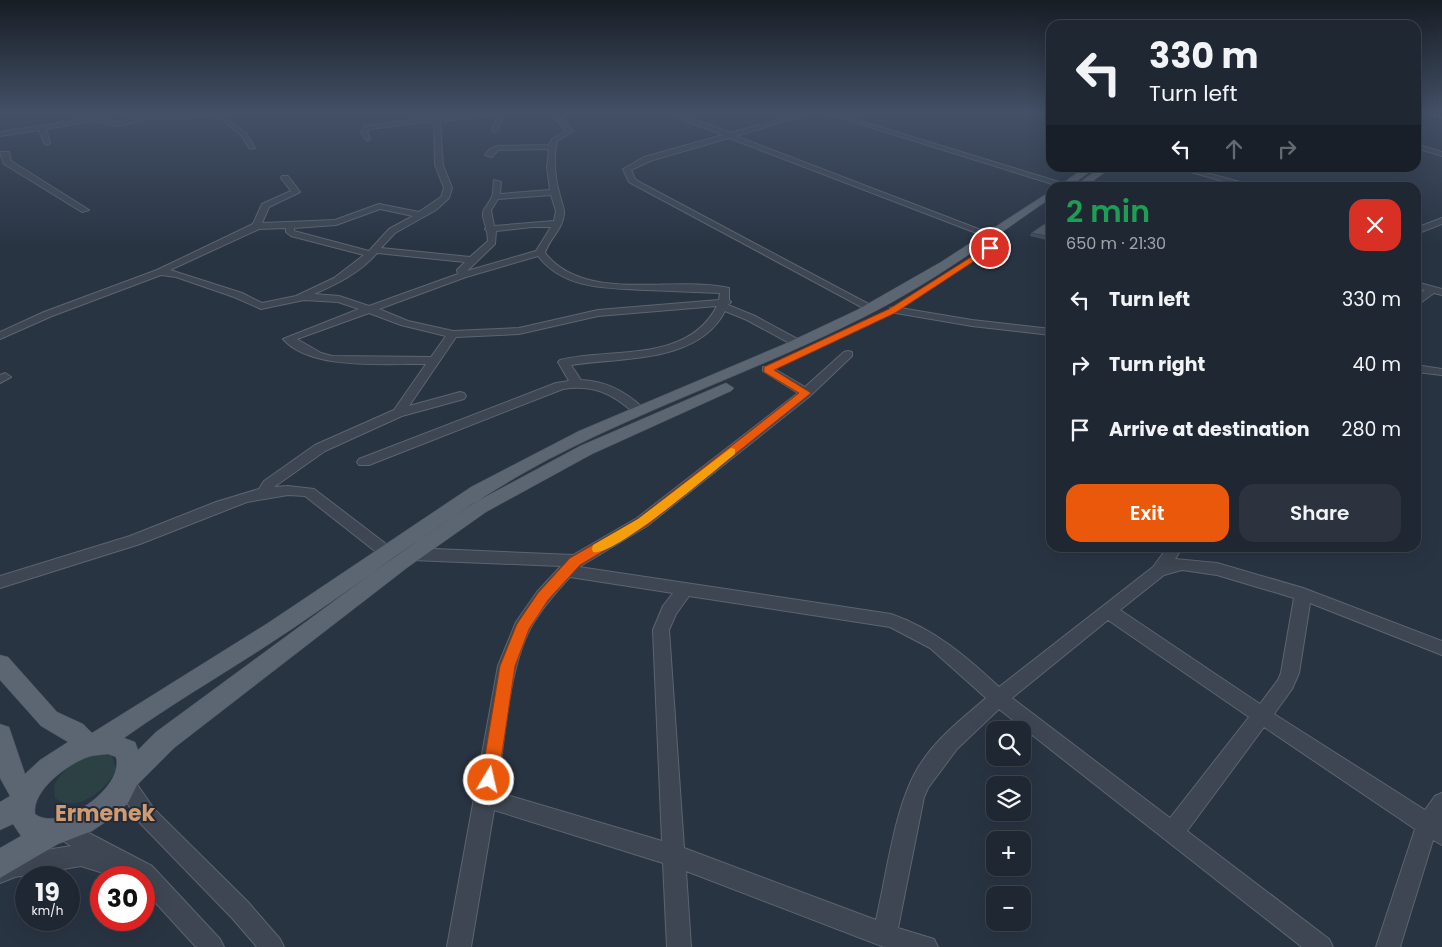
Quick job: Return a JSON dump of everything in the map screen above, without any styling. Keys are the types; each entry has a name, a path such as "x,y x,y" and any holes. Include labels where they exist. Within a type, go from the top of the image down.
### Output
{"main road":[{"path":"1069,182 1084,172"},
{"path":"1086,182 1100,172"},
{"path":"93,745 140,712 209,672 303,610 443,511 505,475 568,443 797,343 871,308 916,283 1046,197"},
{"path":"0,864 59,830 97,814 111,802 127,780 165,740 412,554 479,508 586,450 847,334 894,310 928,290 1046,209"},
{"path":"0,664 49,719 74,732 93,745"},
{"path":"0,735 10,772 24,800"},
{"path":"59,830 35,830 26,824 22,814 24,800 38,777 51,765 66,755 93,745 108,743 126,750 131,766 127,780"},
{"path":"0,817 24,800"}],"street":[{"path":"6,157 7,162 85,210"},
{"path":"299,298 344,276 372,252 392,231 442,201 448,191 438,157"},
{"path":"552,157 551,169 561,215 542,246 540,253 546,263 580,282 598,285 725,290 724,304 714,321 702,331 677,345 634,356 596,357 564,362 576,382"},
{"path":"653,157 627,169 628,174 640,186 871,308"},
{"path":"782,157 990,235"},
{"path":"965,157 1046,183"},
{"path":"1196,172 1235,182"},
{"path":"257,226 265,206 296,192 285,178"},
{"path":"463,275 462,270 492,242 493,236 489,229 486,211 496,197 496,182"},
{"path":"496,197 555,192"},
{"path":"0,336 48,314 160,272 257,226 290,226 336,222 379,206 421,215"},
{"path":"1421,230 1442,221"},
{"path":"489,229 532,224 556,224"},
{"path":"290,226 290,232 294,234 372,252 472,260"},
{"path":"435,361 342,360 317,355 288,339 463,275 540,253"},
{"path":"160,272 177,274 238,295 261,306 299,298 339,299 405,323 453,334 519,331 598,313 724,304 797,343"},
{"path":"1421,286 1437,291"},
{"path":"1421,300 1437,291"},
{"path":"894,310 972,324 1046,331"},
{"path":"398,413 453,334"},
{"path":"459,947 486,798 507,666 522,628 543,596 571,566 642,522 806,393 848,354"},
{"path":"1421,369 1442,372"},
{"path":"767,370 806,393"},
{"path":"364,462 560,386 576,382 611,389 626,398 639,411"},
{"path":"265,491 269,484 320,448 398,413 460,396"},
{"path":"0,582 136,540 265,491 298,490 309,492 385,551"},
{"path":"1158,571 1172,552"},
{"path":"412,554 571,566 686,588 903,625 934,640 947,650 998,698 1321,947"},
{"path":"893,940 914,796 921,779 935,759 998,698 1158,571 1169,566 1199,565 1303,594 1442,648"},
{"path":"679,947 661,630 669,610 686,588"},
{"path":"1172,833 1283,688 1290,673 1303,594"},
{"path":"1107,610 1261,715 1434,829"},
{"path":"127,780 147,816 240,910 272,947"},
{"path":"486,798 673,855 893,940 926,947"},
{"path":"1388,947 1442,804"},
{"path":"59,830 129,866"},
{"path":"0,872 15,866 81,856 116,866"},
{"path":"155,886 212,947"}],"green space":[{"path":"105,753 112,756 116,769 112,777 99,791 81,802 63,802 55,798 54,785 70,766 89,756"}],"building":[{"path":"1044,224 1046,225 1046,236 1031,233"}],"slow traffic":[{"path":"598,549 629,532 731,451"}],"district":[{"name":"Ermenek","path":"105,813"}],"route":[{"path":"489,780 507,666 522,628 543,596 575,562 629,532 806,393 767,370 847,334 892,311 928,290 990,248"}]}
